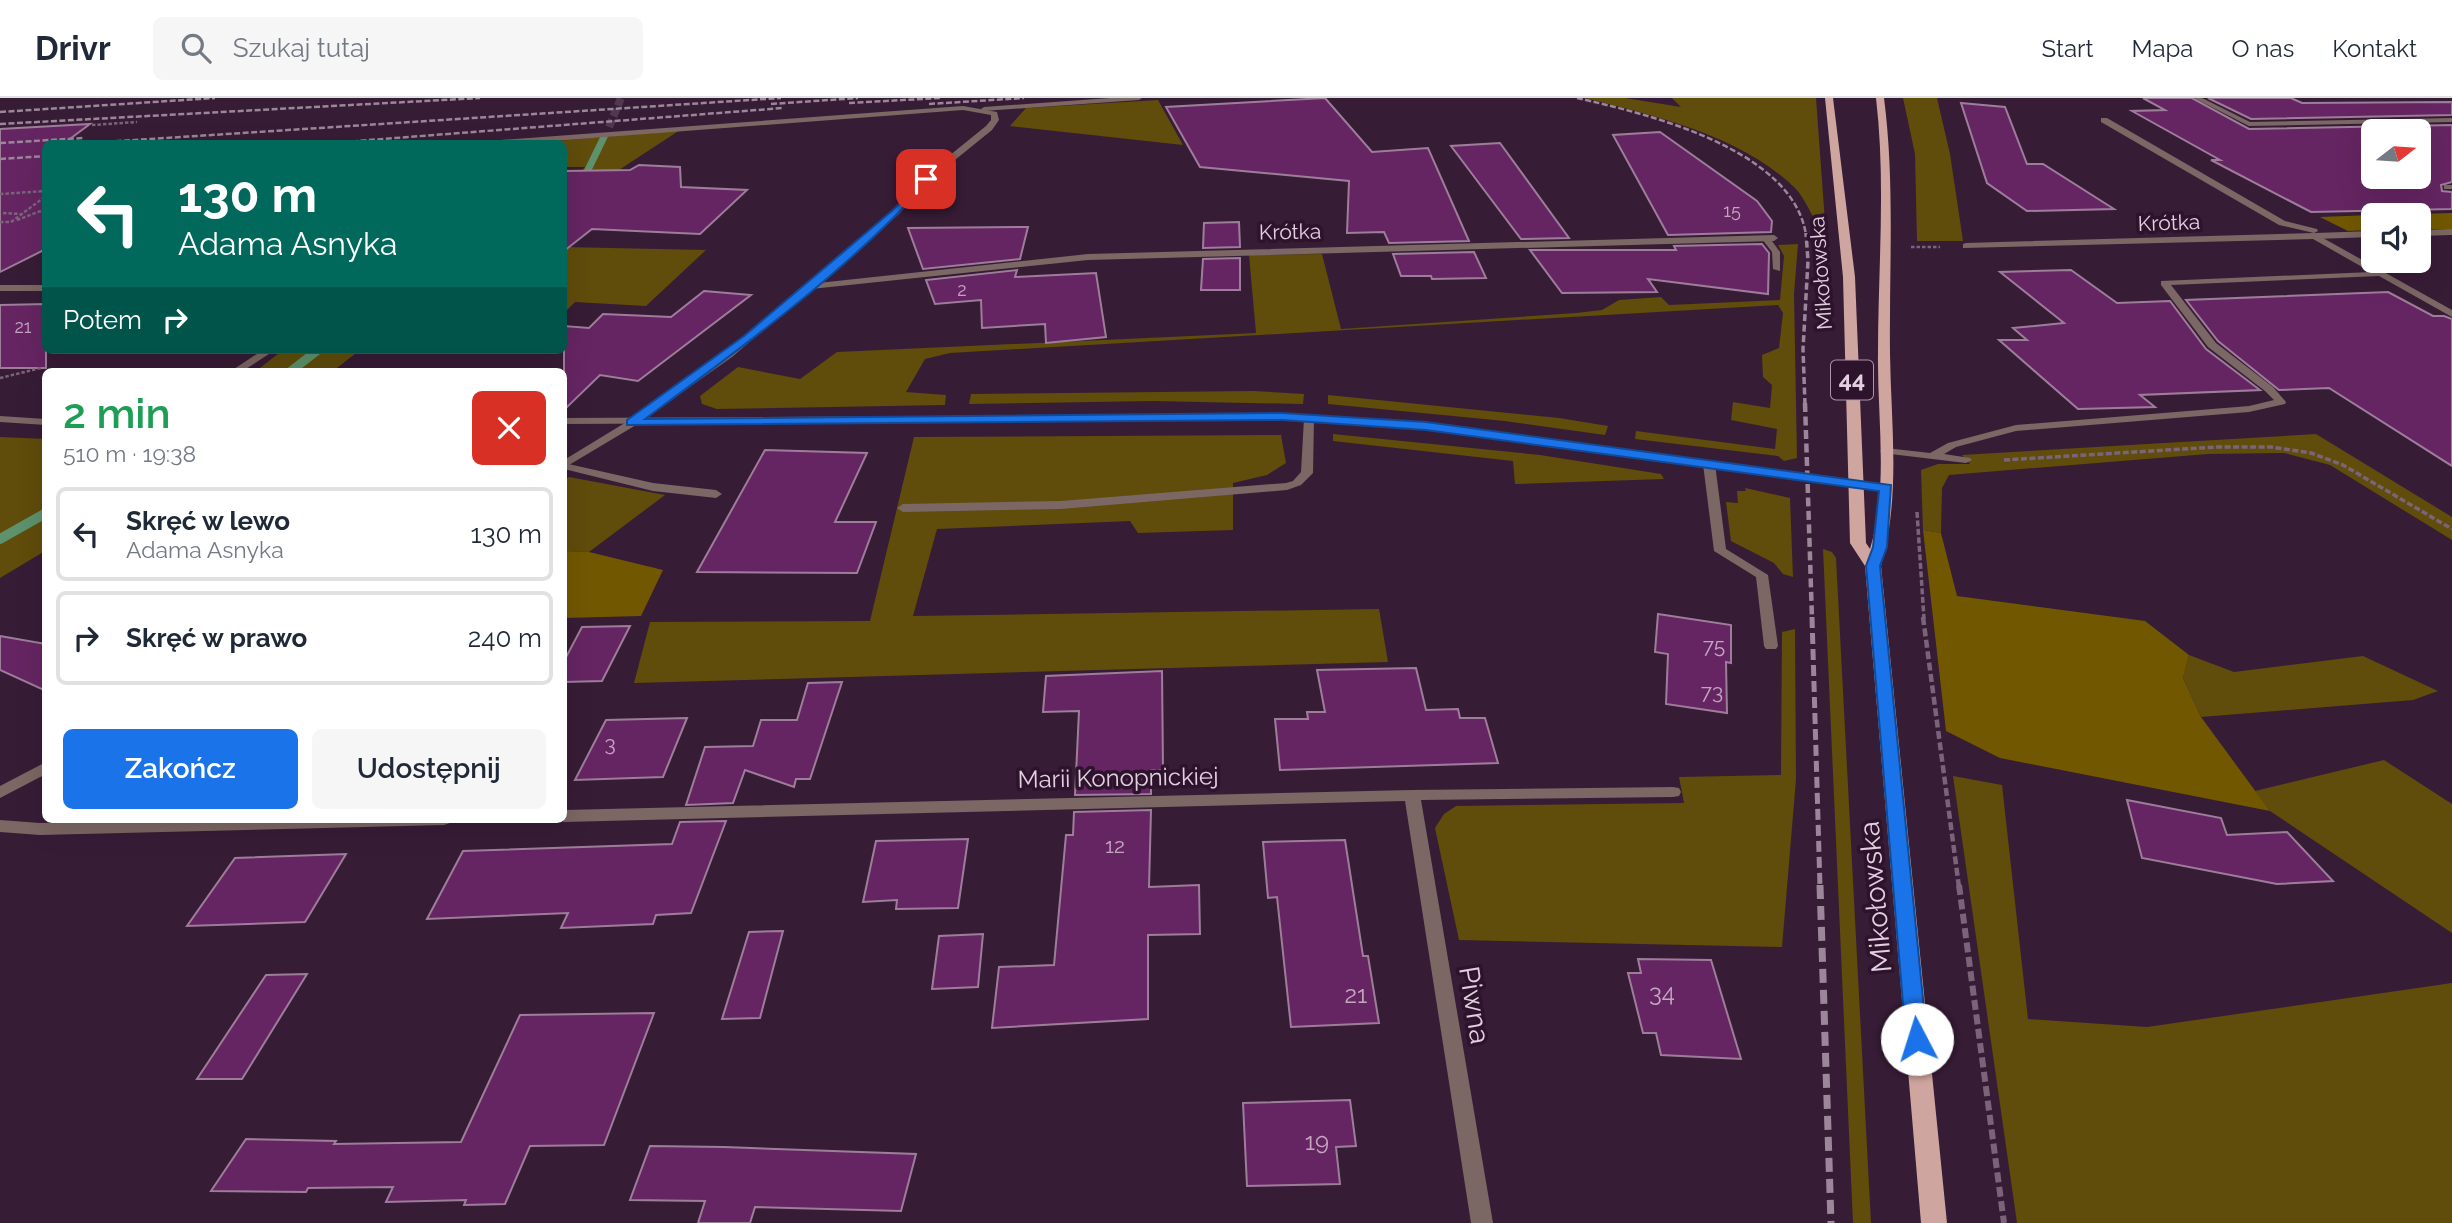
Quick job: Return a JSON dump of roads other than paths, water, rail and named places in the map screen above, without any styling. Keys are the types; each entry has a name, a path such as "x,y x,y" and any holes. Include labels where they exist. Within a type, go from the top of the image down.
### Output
{"main road":[{"name":"Mikołowska","path":"1829,98 1849,277 1858,543 1873,566"},
{"name":"Mikołowska","path":"1880,98 1888,146 1884,356 1886,488 1880,547 1873,566 1934,1223"}],"street":[{"path":"515,140 609,130 1139,98"},
{"path":"2197,98 2249,124 2452,120"},
{"path":"567,463 632,423 728,355 896,212 926,179 989,128 995,120 995,113 984,109"},
{"path":"2104,120 2282,223 2340,235"},
{"path":"2431,233 2452,232"},
{"name":"Krótka","path":"1966,246 2361,234"},
{"path":"2315,236 2452,314"},
{"name":"Krótka","path":"808,287 1088,257 1770,238 1776,252 1777,269"},
{"path":"1932,456 1952,444 2016,428 2249,409 2281,402 2269,388 2212,345 2164,283 2378,274"},
{"path":"0,288 42,288"},
{"path":"241,368 264,354"},
{"path":"567,421 632,423 1142,416 1309,418 1426,426 1886,488"},
{"path":"903,508 1060,505 1287,486 1307,473 1309,418"},
{"path":"0,419 42,422"},
{"path":"1886,451 1966,460"},
{"path":"1709,464 1720,551 1762,575 1771,646"},
{"path":"567,466 653,487 716,494"},
{"path":"0,793 42,769"},
{"name":"Marii Konopnickiej","path":"567,816 1412,795 1673,792"},
{"name":"Piwna","path":"1412,795 1482,1223"},
{"path":"0,826 40,829 282,823"}],"waterway":[{"path":"567,194 584,178 604,137"},
{"path":"295,368 313,354"},
{"path":"0,539 42,515"}],"tunnel":[{"path":"609,127 621,98"}],"railway":[{"path":"0,112 215,98"},
{"path":"0,124 480,98"},
{"path":"135,140 781,98"},
{"path":"771,104 858,98"},
{"path":"849,103 940,98"},
{"path":"929,104 1024,98"},
{"path":"1577,98 1677,126 1713,140 1747,158 1775,180 1795,205 1806,235"},
{"path":"370,140 783,108"},
{"path":"50,140 84,138"},
{"path":"0,143 42,140"},
{"path":"0,159 42,156"},
{"path":"1805,405 1803,349 1808,261 1806,233"},
{"path":"1805,403 1812,619"},
{"path":"1812,617 1820,887"},
{"path":"1820,885 1831,1223"}]}
